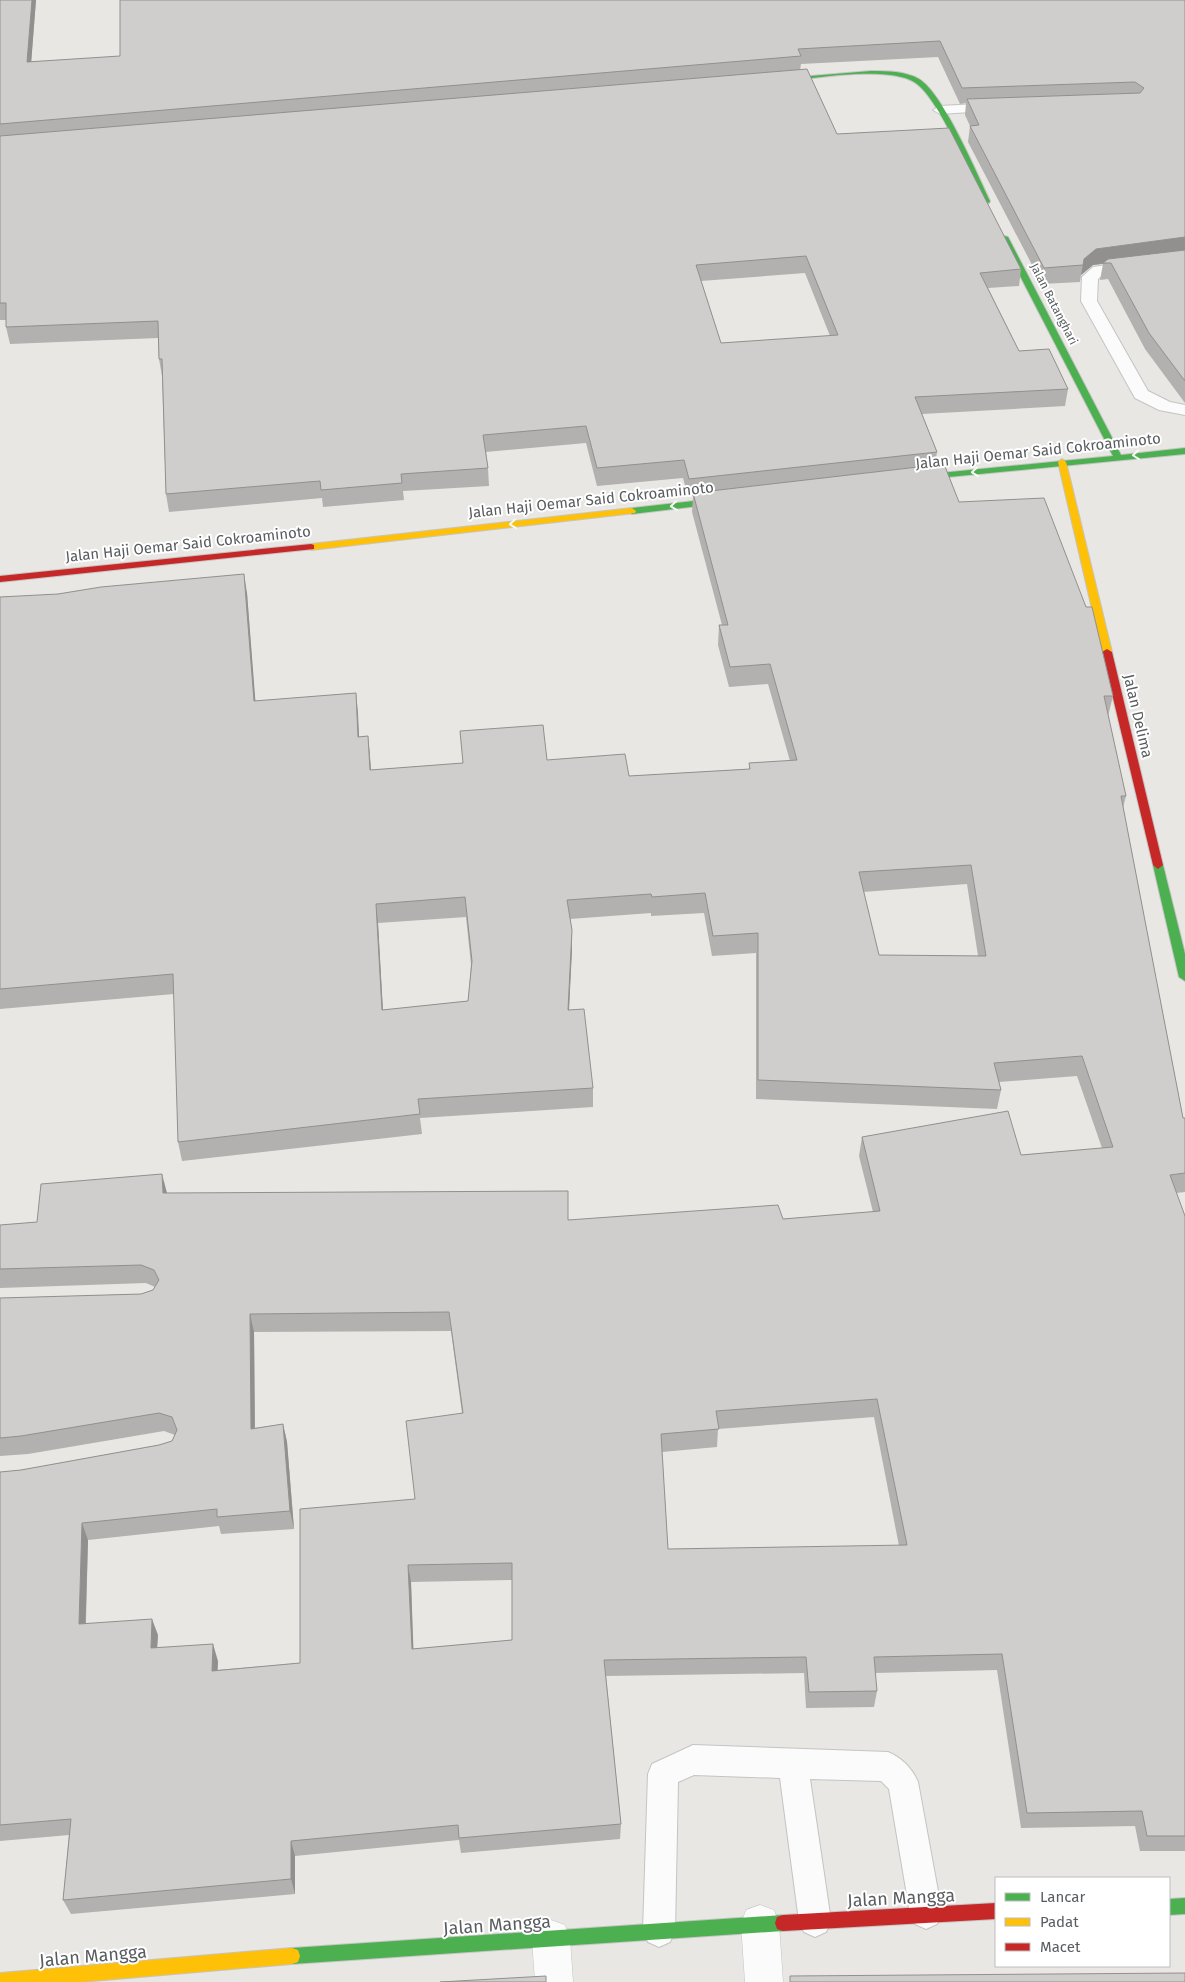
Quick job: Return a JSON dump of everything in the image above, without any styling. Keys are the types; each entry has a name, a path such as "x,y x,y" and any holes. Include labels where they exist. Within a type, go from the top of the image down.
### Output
{"street":[{"name":"Jalan Batanghari","path":"759,82 867,73 897,74 917,80 932,94 1118,457"},
{"name":"Jalan Haji Oemar Said Cokroaminoto","path":"903,480 1062,462 1185,451"},
{"name":"Jalan Delima","path":"1062,462 1185,977"},
{"name":"Jalan Haji Oemar Said Cokroaminoto","path":"0,578 249,553 744,498"},
{"path":"1170,1907 1185,1906"},
{"name":"Jalan Mangga","path":"0,1980 104,1978 299,1955 926,1913 995,1911"},
{"path":"760,1924 764,1982"},
{"path":"552,1939 554,1982"}],"lane":[{"path":"940,110 1007,107"},
{"path":"1185,259 1099,270 1090,278 1089,300 1140,394 1165,406 1185,410"},
{"path":"660,1931 663,1774 693,1760 888,1767 903,1782 926,1913"},
{"path":"793,1763 816,1921"}],"building":[{"path":"0,0 32,0 27,62 120,56 120,0 1185,0 1185,237 1096,249 1084,259 1083,265 1044,268 970,126 979,125 967,99 1140,93 1144,88 1135,82 962,88 940,41 798,49 801,56 0,124"},
{"path":"807,69 837,134 949,128 1021,269 980,273 1019,351 1049,349 1068,389 915,397 937,452 689,479 684,460 597,468 586,426 483,435 488,468 401,474 402,483 321,490 320,481 166,494 162,359 159,359 158,321 6,327 6,303 0,303 0,136","holes":["806,256 838,335 721,343 696,265"]},
{"path":"1185,250 1185,381 1149,333 1111,263 1103,263 1108,259"},
{"path":"944,464 959,502 1044,498 1086,607 1092,607 1113,696 1104,696 1126,796 1121,796 1183,1118 1185,1118 1185,1173 1170,1175 1185,1216 1185,1836 1147,1836 1142,1811 1027,1813 1002,1654 874,1657 877,1691 809,1692 806,1657 604,1660 621,1824 459,1838 458,1825 291,1841 291,1879 63,1900 71,1819 0,1825 0,1472 21,1470 159,1445 172,1441 177,1430 172,1417 159,1413 0,1438 0,1298 141,1294 153,1290 159,1280 154,1270 141,1265 0,1269 0,1225 37,1222 41,1184 162,1174 163,1193 568,1191 568,1220 778,1205 783,1219 880,1211 862,1137 1008,1111 1021,1155 1113,1147 1082,1056 994,1063 1001,1090 758,1080 758,933 713,936 705,893 652,897 651,894 567,900 572,930 568,1010 584,1009 593,1088 418,1099 420,1114 178,1142 173,974 0,989 0,597 58,594 101,587 244,574 254,701 356,693 358,737 368,736 370,770 463,763 460,731 543,725 547,760 625,754 629,776 750,769 749,763 797,760 770,664 730,667 719,625 728,625 693,493","holes":["971,865 986,956 879,955 859,872","465,897 472,961 468,1001 382,1010 376,904","449,1312 463,1413 406,1421 415,1499 300,1509 300,1663 212,1671 213,1644 151,1648 152,1619 79,1624 82,1523 217,1509 217,1517 290,1511 283,1424 251,1429 250,1314","877,1399 907,1545 668,1549 661,1434 719,1429 716,1411","512,1563 512,1640 412,1649 408,1565"]},
{"path":"1185,1973 1185,1982 790,1982 790,1976"},
{"path":"546,1976 546,1982 440,1982"}],"traffic: fast":[{"path":"774,81 827,75 871,73 890,73 906,76 918,81 927,90 946,119 986,201"},
{"path":"1004,237 1118,457"},
{"path":"910,479 1185,451"},
{"path":"632,511 729,500"},
{"path":"1158,865 1185,977"},
{"path":"1170,1907 1185,1906"},
{"path":"292,1956 783,1923"}],"traffic: slow":[{"path":"1062,462 1107,652"},
{"path":"311,547 632,511"},
{"path":"0,1981 292,1956"}],"traffic: jam":[{"path":"0,579 311,547"},
{"path":"1107,652 1158,865"},
{"path":"783,1923 995,1911"}]}
